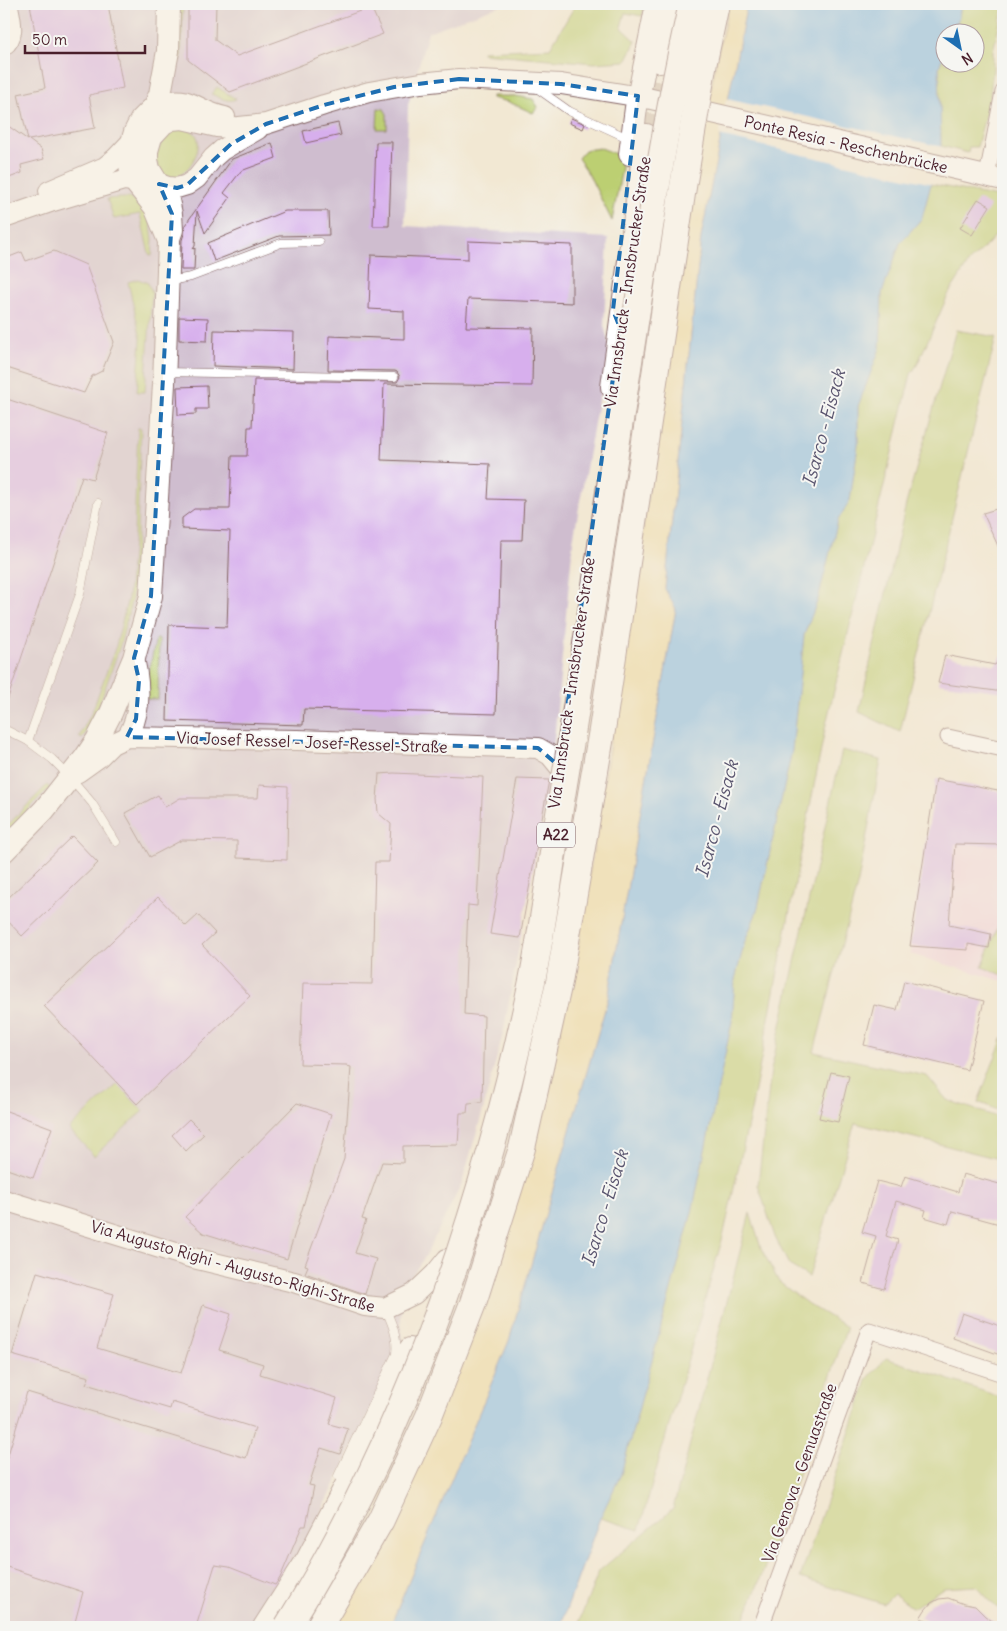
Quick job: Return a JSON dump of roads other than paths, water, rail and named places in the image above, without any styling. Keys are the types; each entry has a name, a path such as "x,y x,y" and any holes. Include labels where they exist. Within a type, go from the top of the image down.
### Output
{"highway":[{"name":"A22","path":"287,1627 300,1607 355,1505 404,1402 445,1294 496,1132 532,979 575,720 656,184 680,54 692,4"},
{"name":"A22","path":"319,1627 381,1520 428,1416 473,1303 522,1148 563,963 602,730 683,187 704,61 716,4"}],"main road":[{"path":"155,106 160,94 166,62 169,4"},
{"path":"639,138 638,96 657,4"},
{"path":"660,62 675,4"},
{"name":"Ponte Resia - Reschenbrücke","path":"266,124 324,105 394,87 459,78 526,81 561,84 638,96 995,178"},
{"path":"135,182 129,153 132,141 141,120 155,106 168,100 185,101 216,116 266,124"},
{"path":"4,851 44,810 93,746 112,713 134,658 151,596 164,372 169,241 155,208 148,152 152,137 164,124 172,120 182,119 230,128 266,124"},
{"path":"4,227 96,195 126,189 136,192 154,191 187,185 197,178 222,150 266,124"},
{"name":"Via Innsbruck - Innsbrucker Straße","path":"264,1627 307,1560 384,1412 447,1259 489,1130 518,1013 571,691 620,328 612,310 616,266 639,138"},
{"path":"4,210 105,167 132,141"},
{"path":"4,218 124,180 135,182 154,191"},
{"path":"70,777 99,757 112,744 127,738 133,728 136,720 139,680 134,658"},
{"name":"Via Josef Ressel - Josef-Ressel-Straße","path":"127,738 297,740 538,748 550,754 559,766"},
{"name":"Via Augusto Righi - Augusto-Righi-Straße","path":"4,1200 188,1257 294,1282 366,1306 385,1308 414,1294 436,1274 447,1259"}],"street":[{"path":"6,47 13,36 14,25 10,4"},
{"path":"995,178 1003,92"},
{"path":"948,737 1003,749"},
{"name":"Via Genova - Genuastraße","path":"761,1627 869,1330 1003,1374"}],"lane":[{"path":"526,81 568,111 594,124 639,138"},
{"path":"167,282 191,277 281,243 319,242"},
{"path":"164,372 394,378"},
{"path":"28,741 80,594 98,503"},
{"path":"4,728 28,741 52,759 70,777 92,802 116,842"},
{"path":"333,1487 396,1354 397,1344 393,1326 385,1308"}],"water":[{"name":"Isarco - Eisack","path":"747,4 961,4 957,22 934,22 934,72 939,72 941,146 922,218 900,243 882,293 880,348 858,406 858,445 850,500 838,520 818,599 804,635 792,750 757,911 745,941 735,979 732,1021 692,1212 621,1474 600,1518 560,1627 390,1627 509,1341 608,999 676,609 665,589 701,238"}],"tunnel":[{"path":"646,135 660,62"}]}
